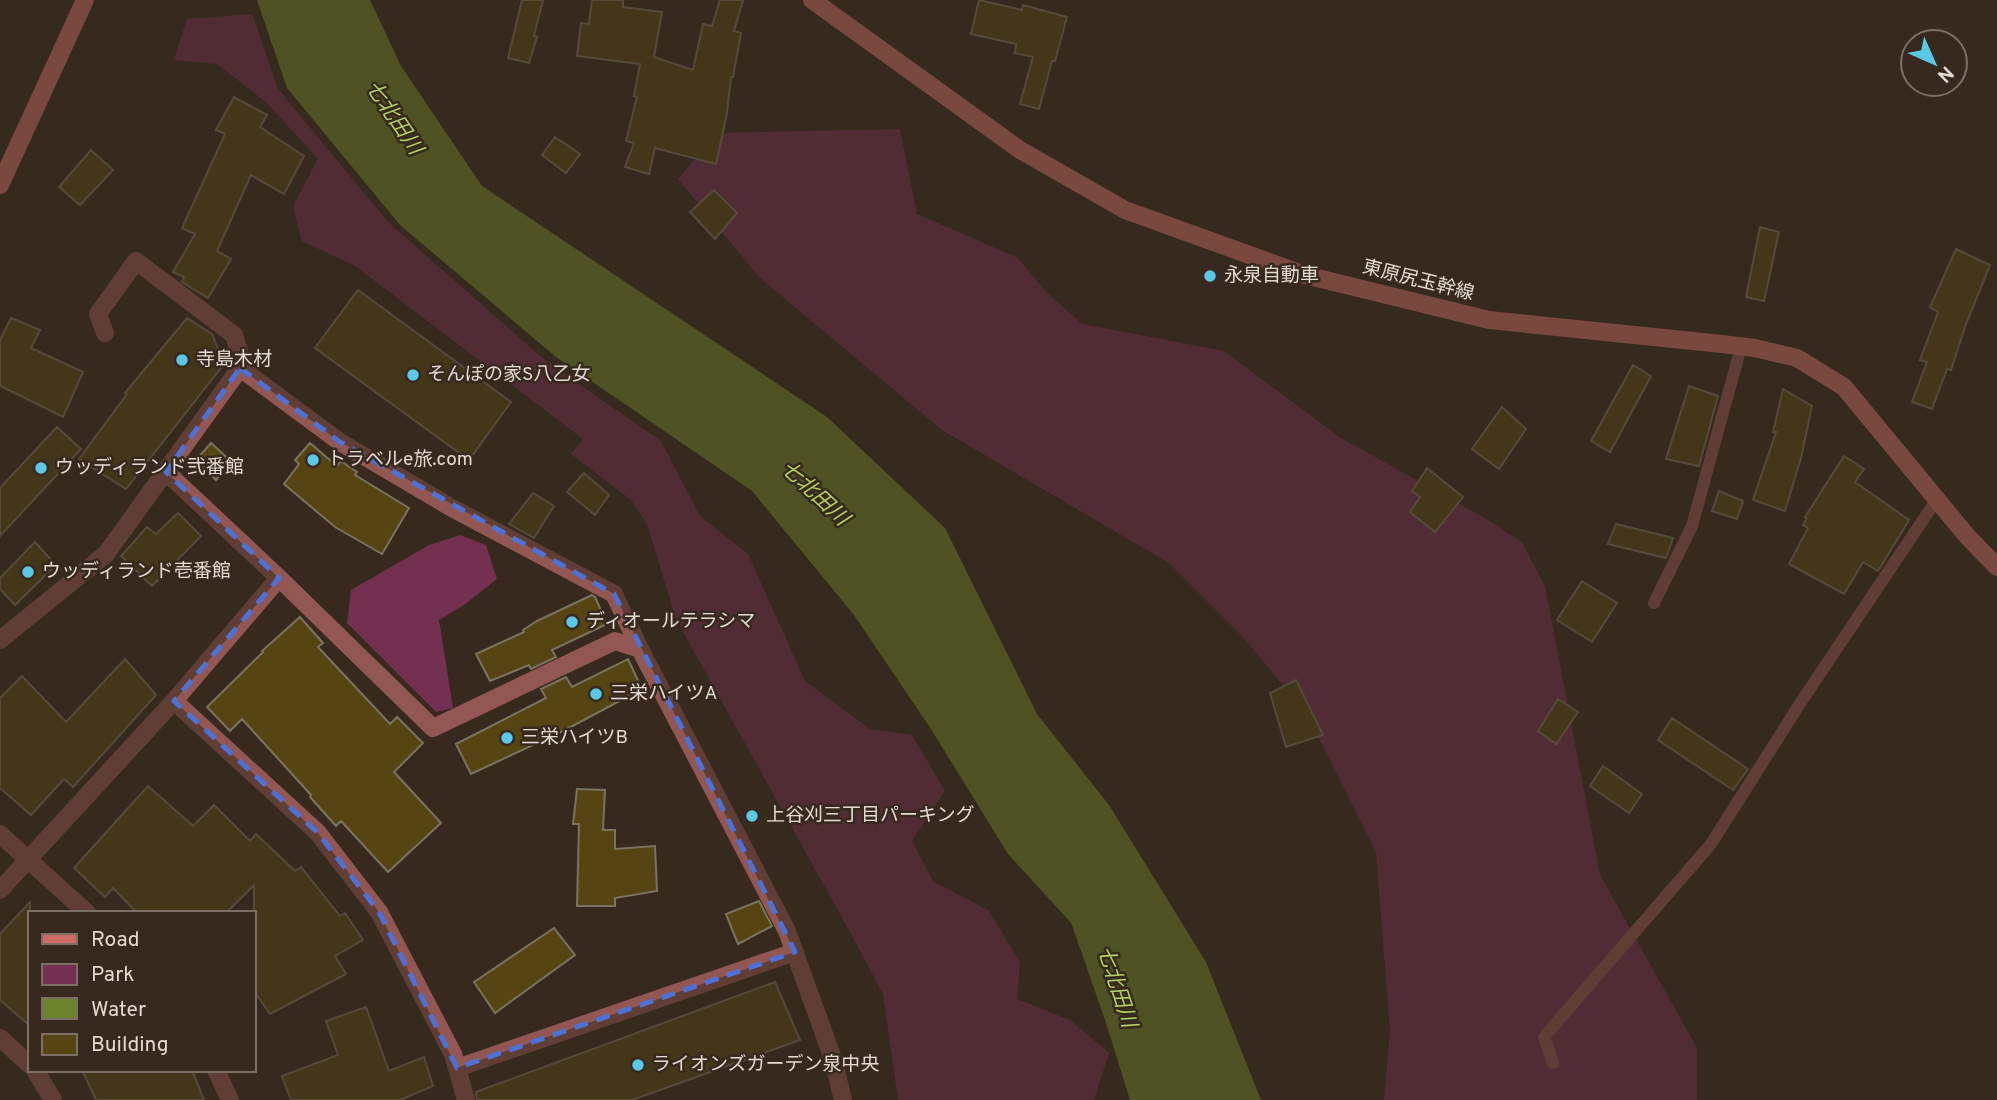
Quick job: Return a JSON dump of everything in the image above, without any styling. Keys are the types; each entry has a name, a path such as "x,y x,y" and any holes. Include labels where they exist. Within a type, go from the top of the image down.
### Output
{"street":[{"path":"0,185 85,0"},
{"name":"東原尻玉幹線","path":"812,0 1020,150 1125,210 1305,275 1489,320 1741,347 1797,358 1844,387 1967,536 1997,567"},
{"path":"0,640 106,554 243,364 234,335 136,261 98,314 105,333"},
{"path":"240,368 340,442 452,508 614,594 787,931 833,1059 843,1100"},
{"path":"166,472 433,728 615,641 640,649"},
{"path":"0,890 174,701 279,578"},
{"path":"174,701 318,833 379,912 453,1054 467,1100"},
{"path":"0,834 85,911"},
{"path":"457,1068 795,952"},
{"path":"0,1038 28,1063"},
{"path":"36,1072 53,1100"},
{"path":"217,1072 230,1100"}],"lane":[{"path":"1654,603 1692,526 1741,347"},
{"path":"1553,1063 1544,1037 1711,844 1799,705 1937,499"}],"highlighted area":[{"path":"240,368 340,442 614,594 795,952 457,1068 379,912 318,833 174,701 279,578 166,472"}],"green space":[{"path":"252,14 278,89 389,223 547,362 661,441 700,516 748,554 805,681 870,729 912,735 945,791 912,841 933,881 988,910 1020,962 1017,999 1070,1020 1109,1053 1094,1100 898,1100 883,994 676,619 647,524 631,500 571,454 583,439 355,266 302,241 293,206 318,159 266,102 217,64 174,60 187,19"},
{"path":"900,129 917,214 1018,258 1045,291 1082,324 1224,351 1341,438 1521,541 1545,586 1600,875 1697,1048 1697,1100 1384,1100 1390,1031 1376,852 1307,714 1241,635 1169,563 942,430 759,277 678,179 717,133"},
{"path":"460,535 486,545 497,579 464,605 439,620 453,708 436,712 347,623 351,590 429,545"}],"water":[{"path":"257,0 370,0 401,66 482,186 827,417 945,528 1037,714 1109,805 1206,962 1261,1100 1173,1100 1139,997 1008,854 931,729 854,615 752,491 556,357 400,225 287,88"}],"building":[{"path":"522,0 543,0 534,36 537,37 529,63 508,58"},
{"path":"592,0 623,0 623,7 662,12 654,57 693,70 703,24 712,26 720,0 743,0 734,31 741,33 716,164 655,148 649,174 625,167 634,143 626,141 637,97 634,96 640,64 577,56 581,23 589,24"},
{"path":"979,0 1022,10 1023,5 1067,17 1039,109 1020,104 1033,57 1015,53 1016,44 971,34"},
{"path":"234,97 267,115 260,127 304,156 284,194 251,175 217,251 231,259 208,298 182,282 184,277 173,272 195,234 182,228 225,134 216,130"},
{"path":"555,137 580,154 566,173 542,155"},
{"path":"91,150 113,170 80,205 59,187"},
{"path":"714,190 737,213 715,239 690,212"},
{"path":"1760,227 1779,232 1764,301 1746,297"},
{"path":"1956,249 1990,265 1951,370 1947,369 1932,409 1912,402 1927,362 1920,360 1938,312 1930,307"},
{"name":"そんぽの家S八乙女","path":"358,290 511,402 469,460 315,348"},
{"path":"11,318 40,330 31,348 83,372 63,417 0,386 0,340"},
{"path":"187,318 212,334 224,364 126,489 79,459 127,394 125,393"},
{"path":"1633,365 1651,376 1610,452 1591,441"},
{"path":"1689,386 1718,396 1699,466 1666,459"},
{"path":"1783,389 1812,406 1801,458 1785,511 1753,500 1776,432 1773,432"},
{"path":"1502,407 1526,429 1499,469 1472,449"},
{"name":"ウッディランド弐番館","path":"57,427 81,449 0,536 0,488"},
{"path":"211,443 232,462 216,480 195,461"},
{"path":"310,443 337,466 341,461 357,472 355,475 409,508 382,554 335,527 284,484 299,464 295,460"},
{"path":"1844,456 1864,469 1855,482 1909,520 1878,571 1863,562 1844,594 1789,564 1808,528 1803,525 1807,518 1805,517"},
{"path":"1427,468 1463,497 1435,532 1410,512 1420,497 1412,491"},
{"path":"584,473 609,495 595,515 567,492"},
{"path":"1719,491 1743,501 1737,519 1712,511"},
{"path":"533,493 554,506 534,538 509,524"},
{"path":"178,513 201,536 152,586 121,556 147,527 156,534"},
{"path":"1616,524 1673,538 1666,558 1608,544"},
{"name":"ウッディランド壱番館","path":"35,542 56,565 15,605 0,589 0,578"},
{"path":"1582,581 1617,603 1592,642 1557,620"},
{"path":"592,595 607,624 552,650 556,657 531,669 529,665 490,681 476,654 524,632 523,630 537,621"},
{"path":"300,617 323,643 318,647 390,724 397,717 423,743 394,772 441,823 388,872 341,821 336,826 242,719 230,731 207,707"},
{"path":"125,659 156,695 73,787 64,779 31,815 0,788 0,698 22,676 66,722"},
{"path":"628,659 642,689 565,730 471,774 456,744 546,698 541,689 566,677 572,687"},
{"path":"1296,680 1323,735 1286,747 1270,693"},
{"path":"1558,699 1578,712 1556,744 1538,731"},
{"path":"1672,718 1748,769 1733,790 1658,740"},
{"path":"1603,766 1642,794 1629,813 1590,786"},
{"path":"148,786 193,826 214,805 250,841 256,834 295,871 301,867 340,916 345,913 363,940 335,956 346,974 270,1014 256,994 254,885 228,911 135,911 113,888 105,897 74,868"},
{"path":"577,789 605,790 603,830 615,830 615,849 655,846 657,891 615,898 615,906 577,906 579,824 573,824"},
{"path":"759,901 772,926 738,944 726,914"},
{"path":"30,902 28,1024 0,1000 0,934"},
{"path":"554,928 575,955 495,1013 474,982"},
{"name":"ライオンズガーデン泉中央","path":"775,982 800,1040 632,1100 477,1100 476,1092"},
{"path":"366,1007 389,1071 424,1057 433,1086 400,1100 291,1100 282,1076 338,1055 326,1021"},
{"path":"83,1072 193,1072 204,1100 96,1100"}],"waterway":[{"name":"七北田川","path":"1090,907 1154,1100"}],"place":[{"name":"永泉自動車","path":"1210,276"},
{"name":"寺島木材","path":"182,360"},
{"name":"そんぽの家S八乙女","path":"413,375"},
{"name":"トラベルe旅.com","path":"313,460"},
{"name":"ウッディランド弐番館","path":"41,468"},
{"name":"ウッディランド壱番館","path":"28,572"},
{"name":"ディオールテラシマ","path":"572,622"},
{"name":"三栄ハイツA","path":"596,694"},
{"name":"三栄ハイツB","path":"507,738"},
{"name":"上谷刈三丁目パーキング","path":"752,816"},
{"name":"ライオンズガーデン泉中央","path":"638,1065"}]}
